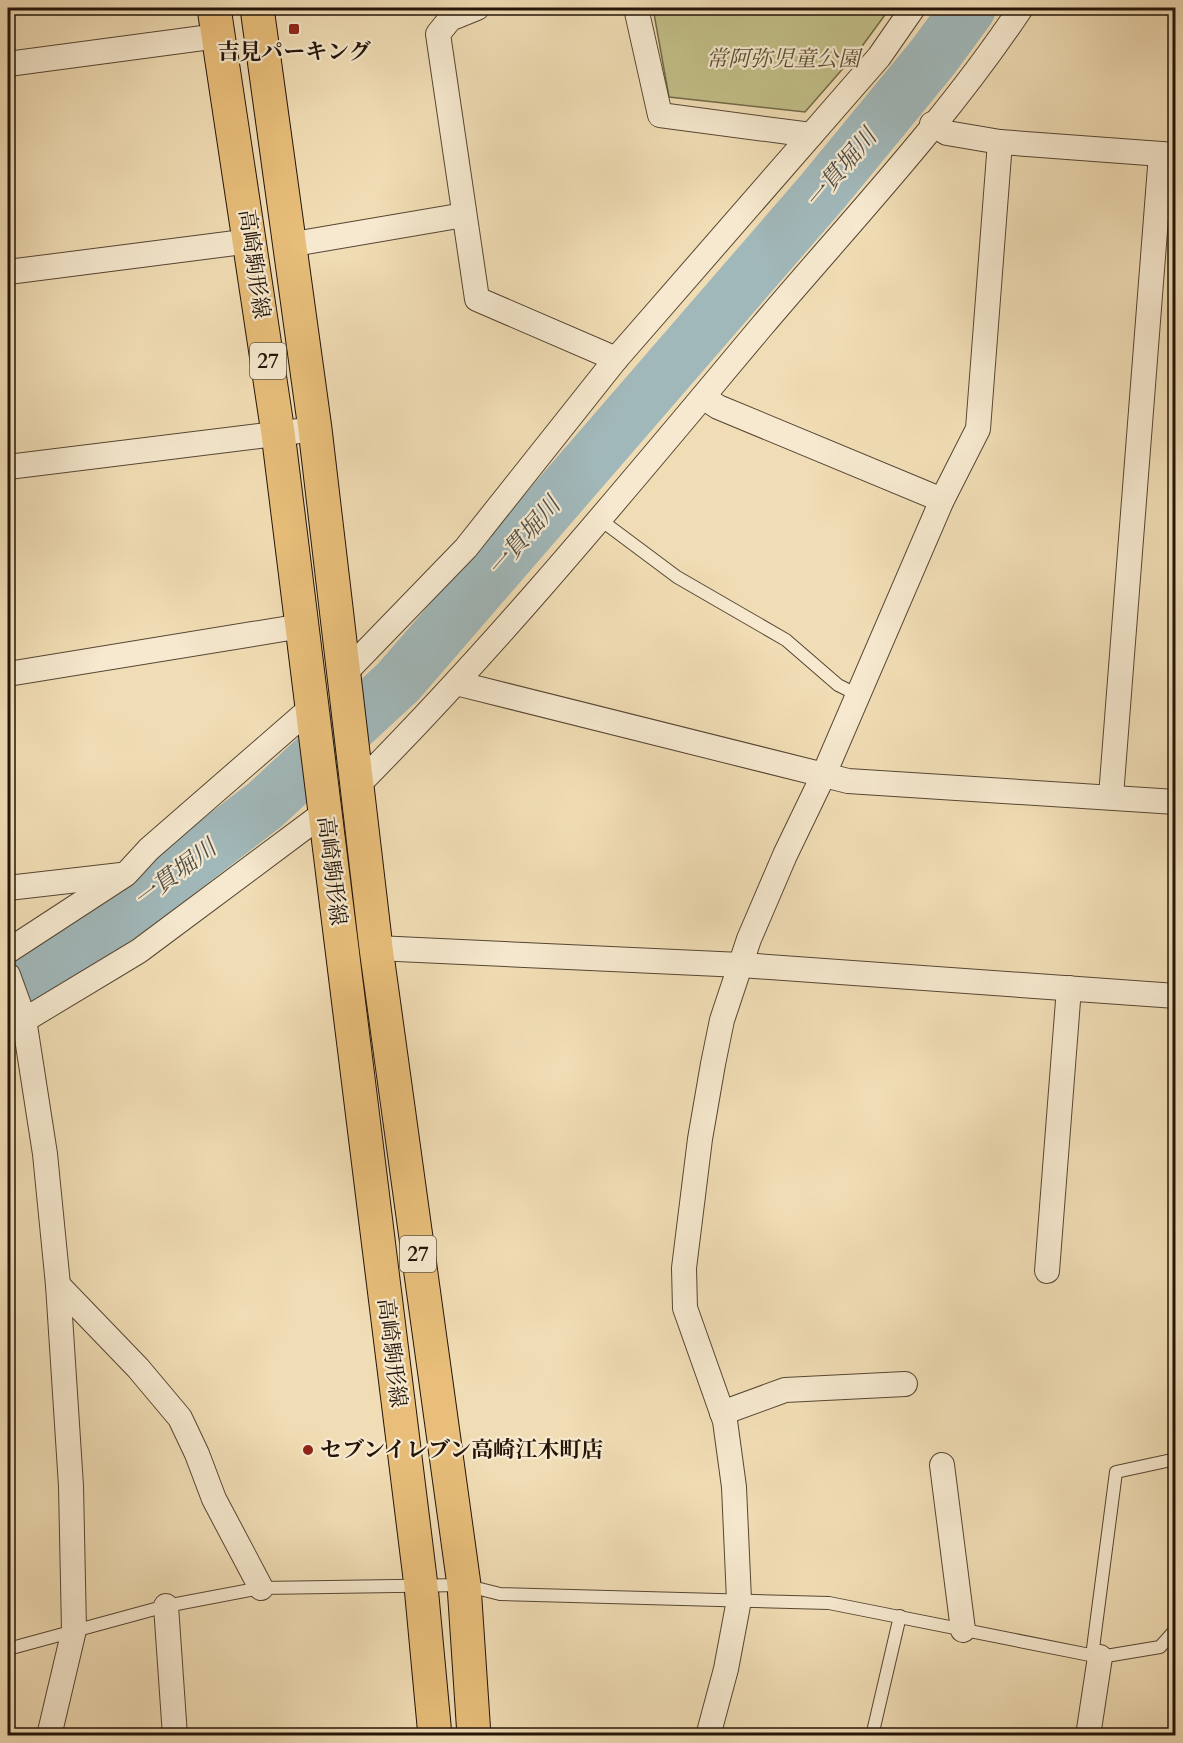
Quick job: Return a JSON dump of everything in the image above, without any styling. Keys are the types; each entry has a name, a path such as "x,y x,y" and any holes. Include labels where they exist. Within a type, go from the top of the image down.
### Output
{"main road":[{"name":"高崎駒形線","path":"257,8 315,429 343,681 358,779 376,948 464,1585 474,1736"},
{"name":"高崎駒形線","path":"216,22 251,241 278,433 421,1586 435,1736"}],"street":[{"path":"477,8 450,19 438,34 477,299 616,359"},
{"path":"636,8 660,115 811,135"},
{"path":"343,681 466,548 616,359 879,57 914,8"},
{"path":"358,779 456,683 703,397 933,124 1021,8"},
{"path":"8,64 216,22"},
{"path":"933,124 947,133 1000,142 1168,154 1111,796"},
{"path":"708,1736 726,1669 739,1600 734,1487 722,1413 685,1308 684,1268 700,1139 713,1064 723,1020 741,965 785,855 824,774 942,500 978,429 1000,142"},
{"path":"288,245 464,215"},
{"path":"8,272 251,241"},
{"path":"703,397 718,407 942,500"},
{"path":"8,467 315,429"},
{"path":"8,674 302,626"},
{"path":"456,683 848,780 1176,802"},
{"path":"8,951 126,874 149,849 311,712"},
{"path":"16,1025 139,951 324,807"},
{"path":"8,888 126,874"},
{"path":"376,948 741,965 1176,996"},
{"path":"8,975 16,1025 45,1154 58,1285 71,1486 74,1630 49,1736"},
{"path":"1047,1271 1069,988"},
{"path":"58,1285 138,1368 180,1418 214,1499 261,1588"},
{"path":"722,1413 785,1390 905,1384"},
{"path":"942,1465 963,1630"},
{"path":"166,1606 175,1736"},
{"path":"1088,1736 1096,1657"}],"lane":[{"path":"598,518 677,577 786,640 838,685 858,694"},
{"path":"1096,1657 1116,1472 1176,1459"},
{"path":"8,1649 166,1606 261,1588 464,1585 500,1594 829,1603 1096,1657 1160,1647 1176,1629"},
{"path":"872,1736 900,1616"}],"green space":[{"name":"常阿弥児童公園","path":"653,8 890,8 860,49 805,112 669,97"}],"waterway":[{"name":"一貫堀川","path":"8,994 139,902 265,805 398,682 823,191 933,57 969,8"}],"place":[{"name":"吉見パーキング","path":"294,29"},
{"name":"セブンイレブン高崎江木町店","path":"308,1450"}]}
